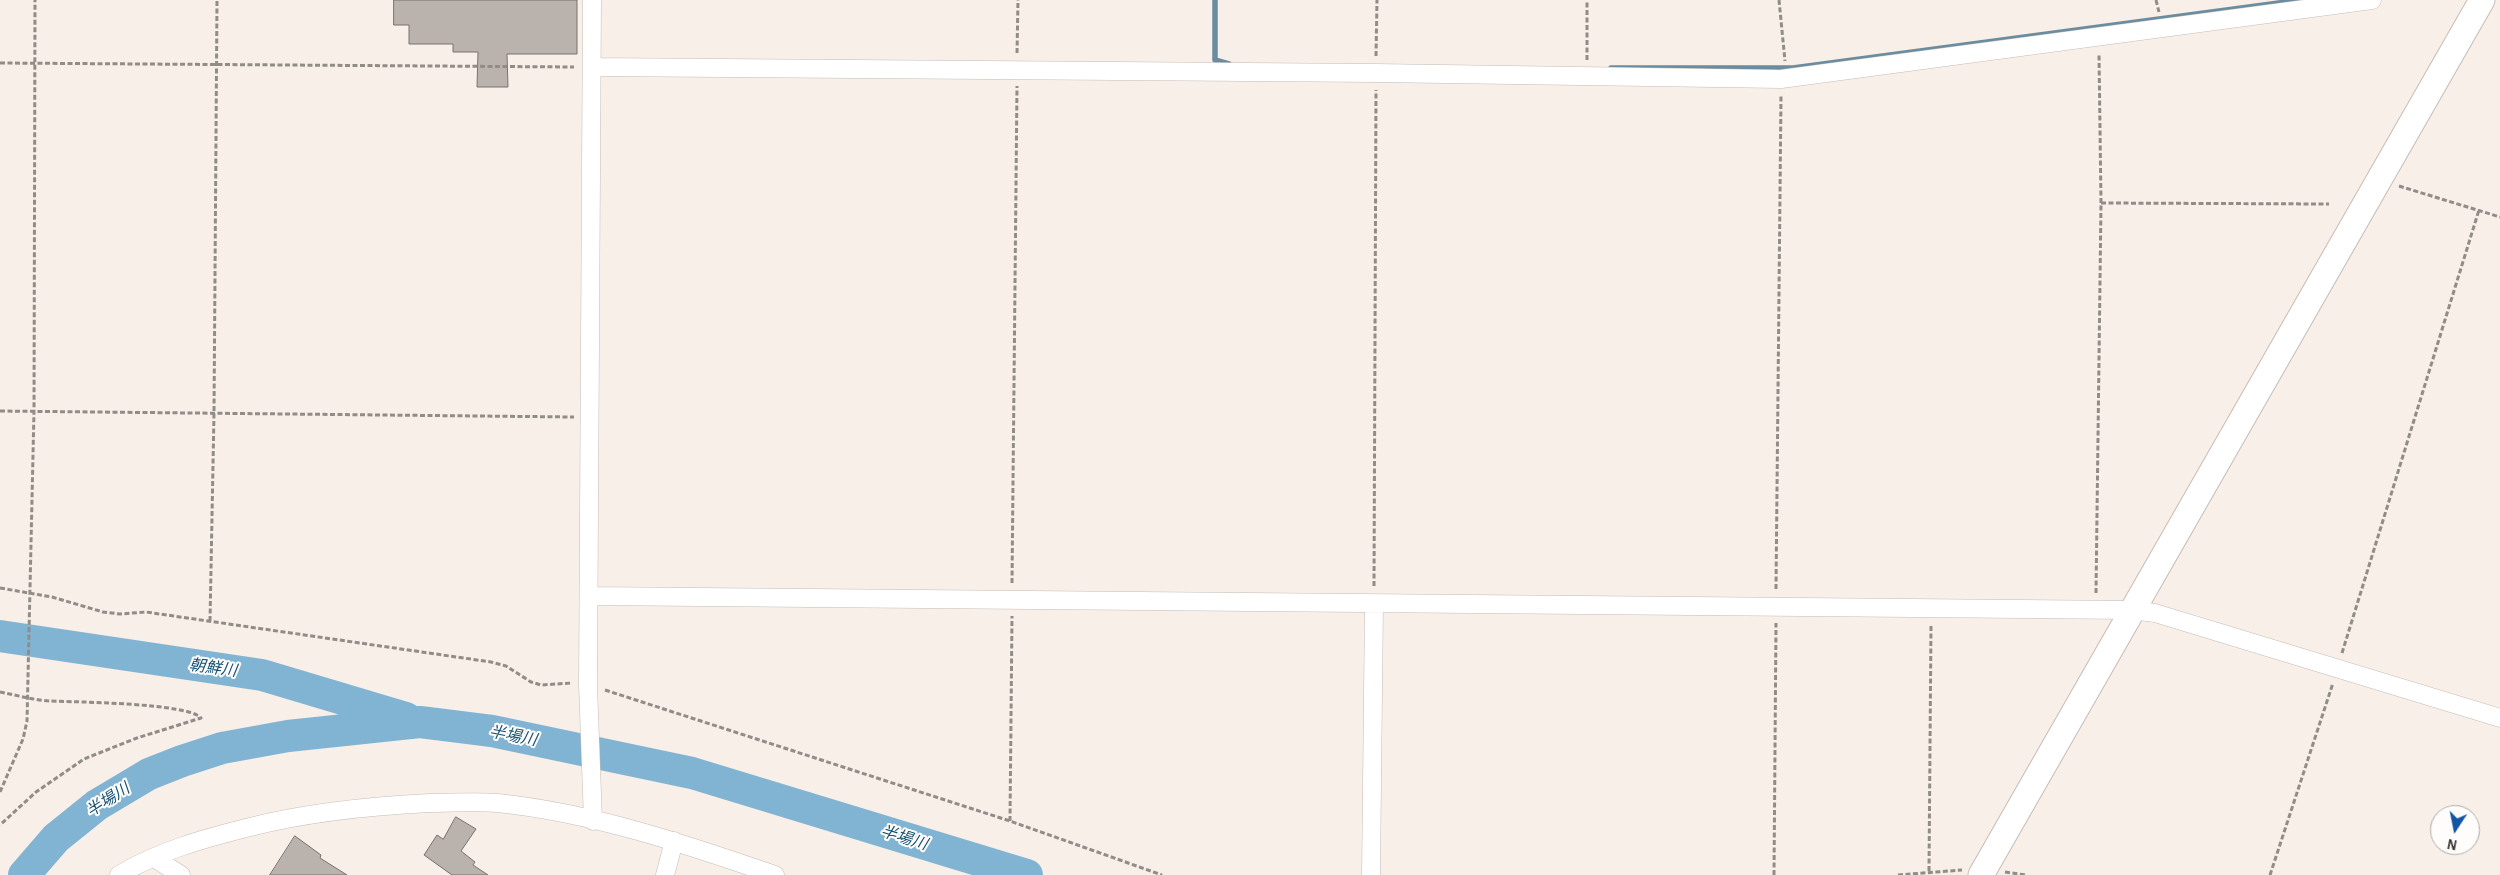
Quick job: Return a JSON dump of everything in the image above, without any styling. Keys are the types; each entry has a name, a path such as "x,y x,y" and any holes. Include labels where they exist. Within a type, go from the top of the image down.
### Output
{"street":[{"path":"592,0 588,689 593,816"},
{"path":"593,67 1587,76 1783,72 2099,36 2372,0"},
{"path":"1982,872 2482,0"},
{"path":"590,596 1374,604 1776,605 2132,610 2155,613 2500,718"},
{"path":"1371,875 1374,604"},
{"path":"119,875 154,858 207,838 322,812 372,807 496,803 593,816 775,875"},
{"path":"665,875 674,841"},
{"path":"154,858 181,875"}],"path":[{"path":"0,792 23,739 27,721 34,411 35,0"},
{"path":"210,621 214,413 217,0"},
{"path":"1010,821 1018,0"},
{"path":"1374,604 1377,0"},
{"path":"1587,0 1587,76"},
{"path":"1774,875 1783,72 1779,0"},
{"path":"2156,0 2160,13"},
{"path":"2096,608 2101,203 2099,36"},
{"path":"0,62 593,67"},
{"path":"2380,180 2500,216"},
{"path":"2101,203 2330,204"},
{"path":"2270,875 2338,668 2479,210"},
{"path":"0,411 590,418"},
{"path":"0,588 30,593 104,612 120,614 146,612 491,662 506,666 532,682 541,685 569,682 1010,821 1162,875"},
{"path":"1929,871 1931,607"},
{"path":"0,692 48,701 103,701 174,710 196,714 201,718 137,738 84,759 36,792 0,825"},
{"path":"1898,875 1929,871 1982,872"}],"building":[{"path":"394,0 577,0 577,54 507,54 508,87 477,87 478,52 453,52 453,44 409,44 409,25 394,25"},
{"path":"456,817 476,829 461,851 475,862 473,865 488,875 452,875 424,855 437,835 443,839"},
{"path":"295,836 321,855 320,858 347,875 270,875"}],"waterway":[{"path":"1215,0 1215,60 1229,64"},
{"path":"1611,68 1793,68 2301,0"},
{"name":"朝鮮川","path":"0,636 262,675 406,718"},
{"name":"半場川","path":"24,875 56,838 97,805 149,774 182,761 222,748 288,736 420,722 492,731 692,773 1027,875"}]}
